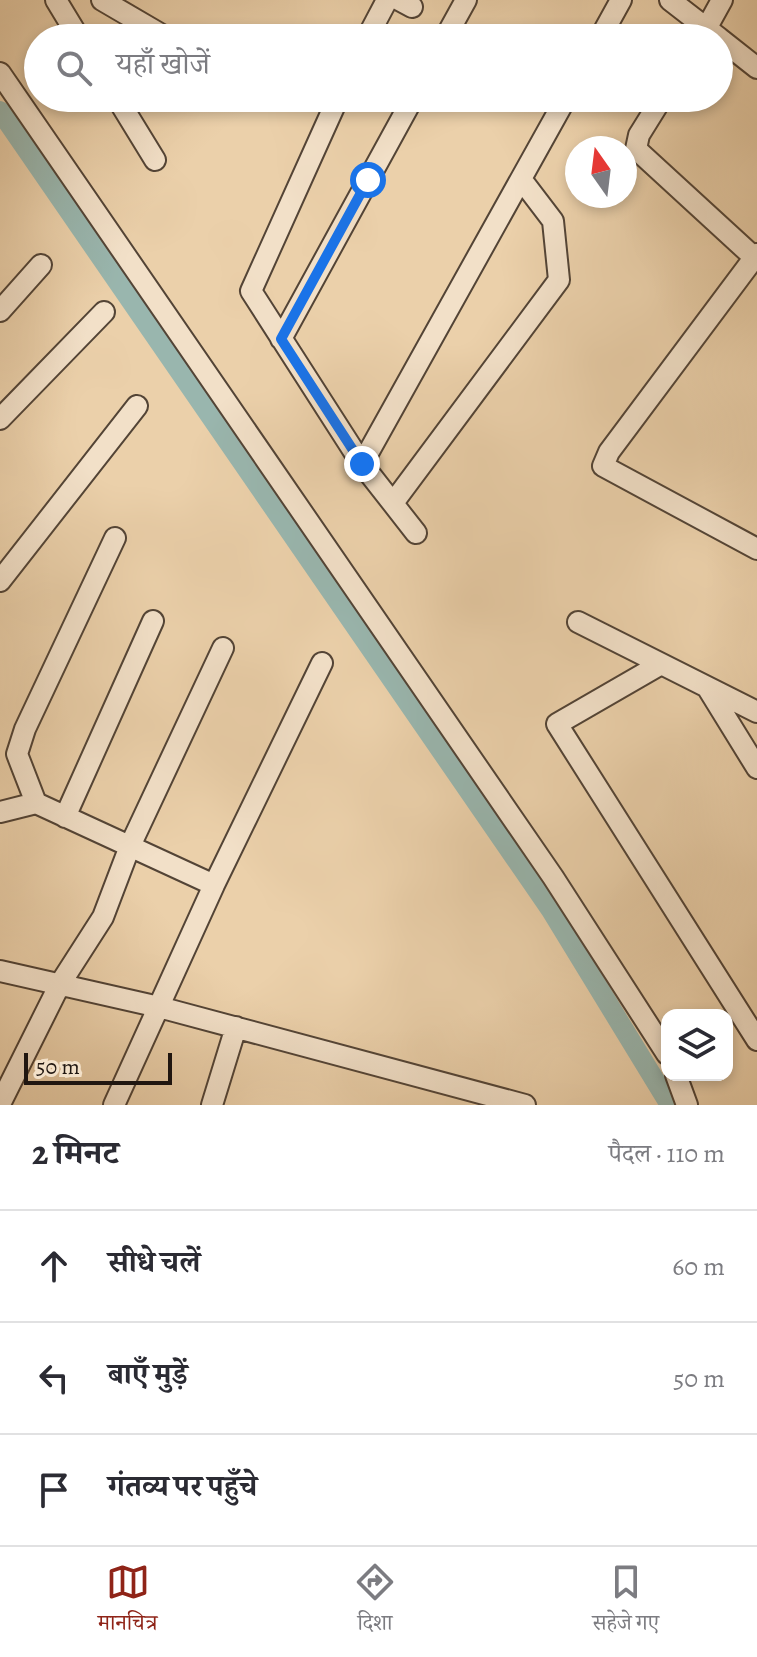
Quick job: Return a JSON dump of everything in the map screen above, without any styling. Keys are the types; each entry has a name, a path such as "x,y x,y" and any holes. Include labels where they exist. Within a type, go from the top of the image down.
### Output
{"street":[{"path":"56,0 71,24"},
{"path":"102,0 143,24"},
{"path":"374,24 387,0"},
{"path":"453,24 466,0"},
{"path":"608,24 621,0"},
{"path":"670,0 697,24"},
{"path":"715,24 722,0"},
{"path":"733,51 757,68"},
{"path":"0,73 24,108"},
{"path":"27,112 553,877 661,1045"},
{"path":"126,112 155,160"},
{"path":"332,112 252,294 362,464 416,533"},
{"path":"281,339 401,112"},
{"path":"362,464 558,112"},
{"path":"653,112 639,135 636,149 756,257 609,452 603,466 757,549"},
{"path":"393,503 559,280 553,221 521,179"},
{"path":"0,311 41,265"},
{"path":"0,419 104,312"},
{"path":"0,581 137,406"},
{"path":"36,803 17,754 25,729 115,538"},
{"path":"65,817 153,621"},
{"path":"578,622 757,712"},
{"path":"0,1104 60,984 103,917 130,846 223,648"},
{"path":"114,1105 214,885 322,663"},
{"path":"661,664 557,724 757,1040"},
{"path":"707,687 757,768"},
{"path":"0,812 36,803 214,885"},
{"path":"0,971 159,1007 525,1105"},
{"path":"212,1105 236,1027"},
{"path":"678,1081 687,1105"}],"waterway":[{"path":"0,111 551,910 670,1105"}],"route":[{"path":"362,464 281,339 368,180"}]}
